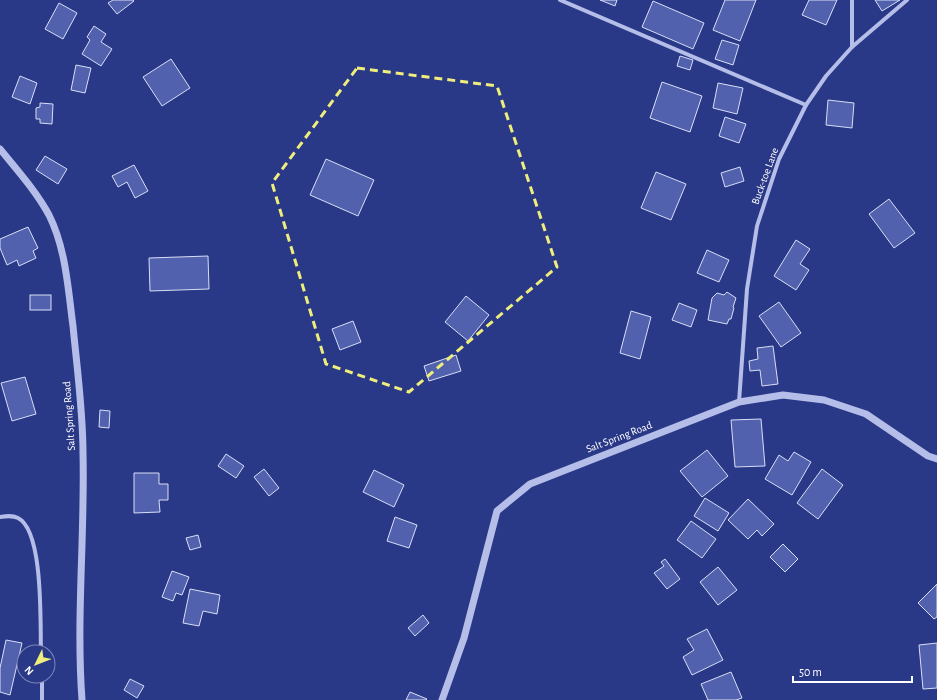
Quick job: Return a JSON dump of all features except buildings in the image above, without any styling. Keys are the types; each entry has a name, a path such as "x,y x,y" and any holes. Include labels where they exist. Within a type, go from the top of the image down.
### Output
{"street":[{"path":"560,0 806,105"},
{"path":"852,0 852,47"},
{"name":"Buck-toe Lane","path":"739,402 747,289 757,226 779,159 806,105 826,76 852,47 907,0"},
{"name":"Salt Spring Road","path":"0,149 30,187 48,214 59,240 66,269 75,348 83,452 81,589 82,700"},
{"name":"Salt Spring Road","path":"442,700 464,638 497,511 530,484 739,402 783,395 824,400 866,414 928,456 937,460"},
{"path":"0,517 7,515 18,518 25,524 33,539 37,560 41,644"},
{"path":"42,684 42,700"}],"highlighted area":[{"path":"357,68 497,86 557,267 409,392 326,364 272,183"}]}
